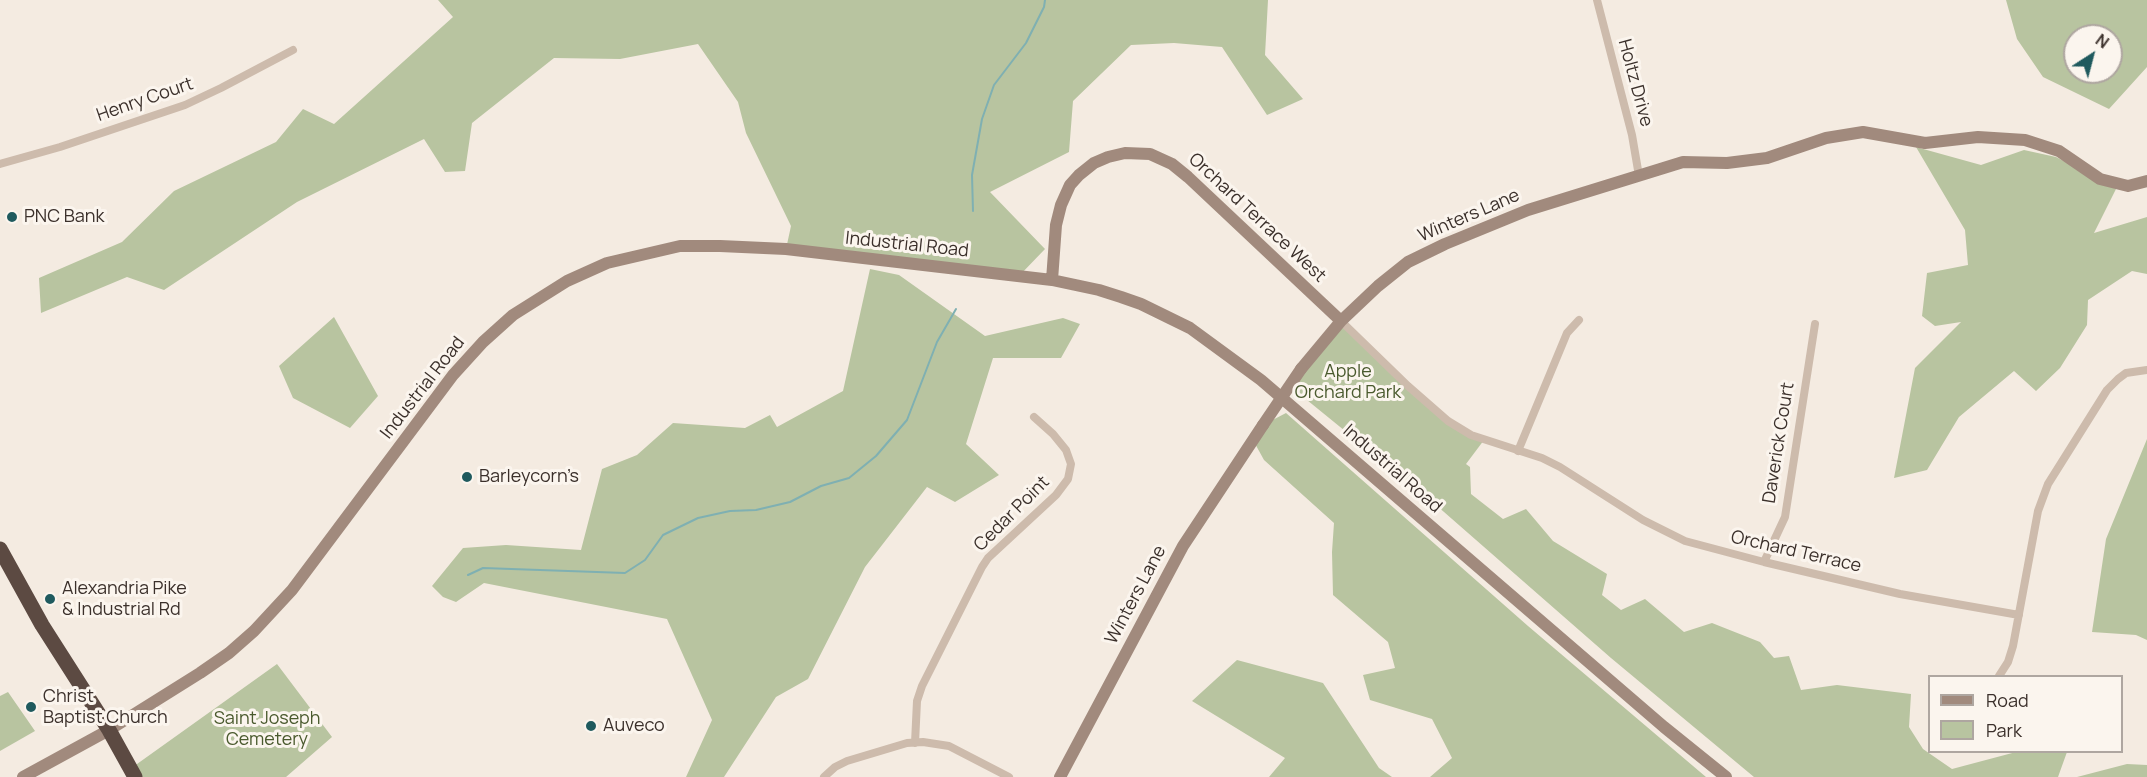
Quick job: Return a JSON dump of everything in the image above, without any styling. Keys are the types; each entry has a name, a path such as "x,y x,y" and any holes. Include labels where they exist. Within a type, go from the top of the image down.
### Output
{"highway":[{"path":"0,549 42,625 109,730 135,777"}],"main road":[{"name":"Winters Lane","path":"1060,777 1183,546 1301,369 1341,321 1395,271 1424,254 1528,210 1683,162 1727,163 1767,158 1826,138 1863,132 1925,143 1978,137 2025,140 2059,151 2100,179 2128,186 2147,181"},
{"name":"Orchard Terrace West","path":"1052,280 1056,225 1061,205 1070,185 1094,163 1108,157 1125,153 1150,154 1172,164 1188,177 1341,321"},
{"name":"Industrial Road","path":"23,777 109,730 216,663 240,644 297,584 473,352 497,329 529,304 587,271 607,263 668,249 720,246 786,249 1052,280 1099,290 1141,304 1190,328 1266,384 1664,727 1726,777"}],"street":[{"name":"Holtz Drive","path":"1597,0 1632,135 1639,176"},
{"name":"Henry Court","path":"0,164 60,147 185,105 293,50"},
{"path":"1518,450 1567,333 1579,320"},
{"name":"Orchard Terrace","path":"1341,321 1448,421 1471,435 1560,467 1643,520 1686,541 1900,594 2019,615"},
{"name":"Daverick Court","path":"1764,562 1785,517 1815,324"},
{"path":"2000,675 2010,656 2038,511 2048,484 2107,390 2126,373 2147,369"},
{"name":"Cedar Point","path":"915,742 917,701 922,686 982,567 988,558 1056,495 1068,479 1071,464 1066,450 1053,434 1034,417"},
{"path":"824,777 847,760 915,742 949,746 1010,777"}],"green space":[{"path":"438,0 1268,0 1265,55 1303,99 1267,115 1222,47 1174,43 1131,45 1073,101 1069,152 990,192 1045,249 1019,276 786,249 791,226 746,133 738,102 698,44 620,59 554,58 472,123 465,171 445,172 424,139 297,202 164,290 127,277 41,313 39,278 122,242 174,191 276,142 303,109 334,124 453,17"},
{"path":"2006,0 2147,0 2147,67 2109,109 2043,77 2017,39"},
{"path":"1916,147 1981,165 2024,150 2056,157 2116,189 2094,233 2147,217 2147,274 2132,271 2088,300 2087,325 2060,368 2036,391 2014,371 1959,417 1927,470 1894,478 1915,368 1961,322 1935,326 1922,316 1927,273 1968,265 1965,230"},
{"path":"870,269 899,275 985,336 1063,318 1080,324 1061,358 993,358 966,444 999,475 955,502 927,487 865,567 808,679 776,697 724,777 686,777 712,720 667,619 484,583 456,602 443,597 432,586 463,548 506,545 581,550 602,469 637,455 673,423 745,428 770,415 777,427 843,391"},
{"path":"334,317 378,396 350,428 293,398 279,366"},
{"name":"Apple Orchard Park","path":"1341,321 1436,412 1484,440 1466,464 1470,467 1471,494 1503,519 1526,509 1553,541 1607,574 1602,595 1621,610 1645,599 1684,632 1712,623 1760,642 1774,658 1789,656 1801,690 1837,685 1911,694 1909,727 1923,749 1952,769 2012,753 2067,753 2058,777 1754,777 1611,658 1436,505 1291,387"},
{"path":"1286,413 1528,626 1706,777 1430,777 1452,758 1432,719 1370,700 1363,675 1395,668 1388,642 1333,595 1334,523 1264,460 1253,440 1263,425"},
{"path":"2147,439 2147,640 2136,635 2092,632 2106,539"},
{"path":"1237,660 1323,683 1379,768 1392,777 1269,777 1285,758 1192,701"},
{"name":"Saint Joseph Cemetery","path":"277,664 332,737 286,777 135,777 130,769"},
{"path":"8,692 35,731 0,751 0,696"},
{"path":"2127,764 2147,765 2147,777 2077,777"}],"waterway":[{"path":"973,211 972,175 982,119 994,85 1026,43 1044,7 1045,0"},
{"path":"468,575 483,568 625,573 645,560 663,535 698,518 730,511 756,510 790,502 821,486 849,478 876,456 907,420 937,342 956,309"}],"place":[{"name":"PNC Bank","path":"12,217"},
{"name":"Barleycorn’s","path":"467,477"},
{"name":"Alexandria Pike & Industrial Rd","path":"50,599"},
{"name":"Christ Baptist Church","path":"31,707"},
{"name":"Auveco","path":"591,726"}]}
